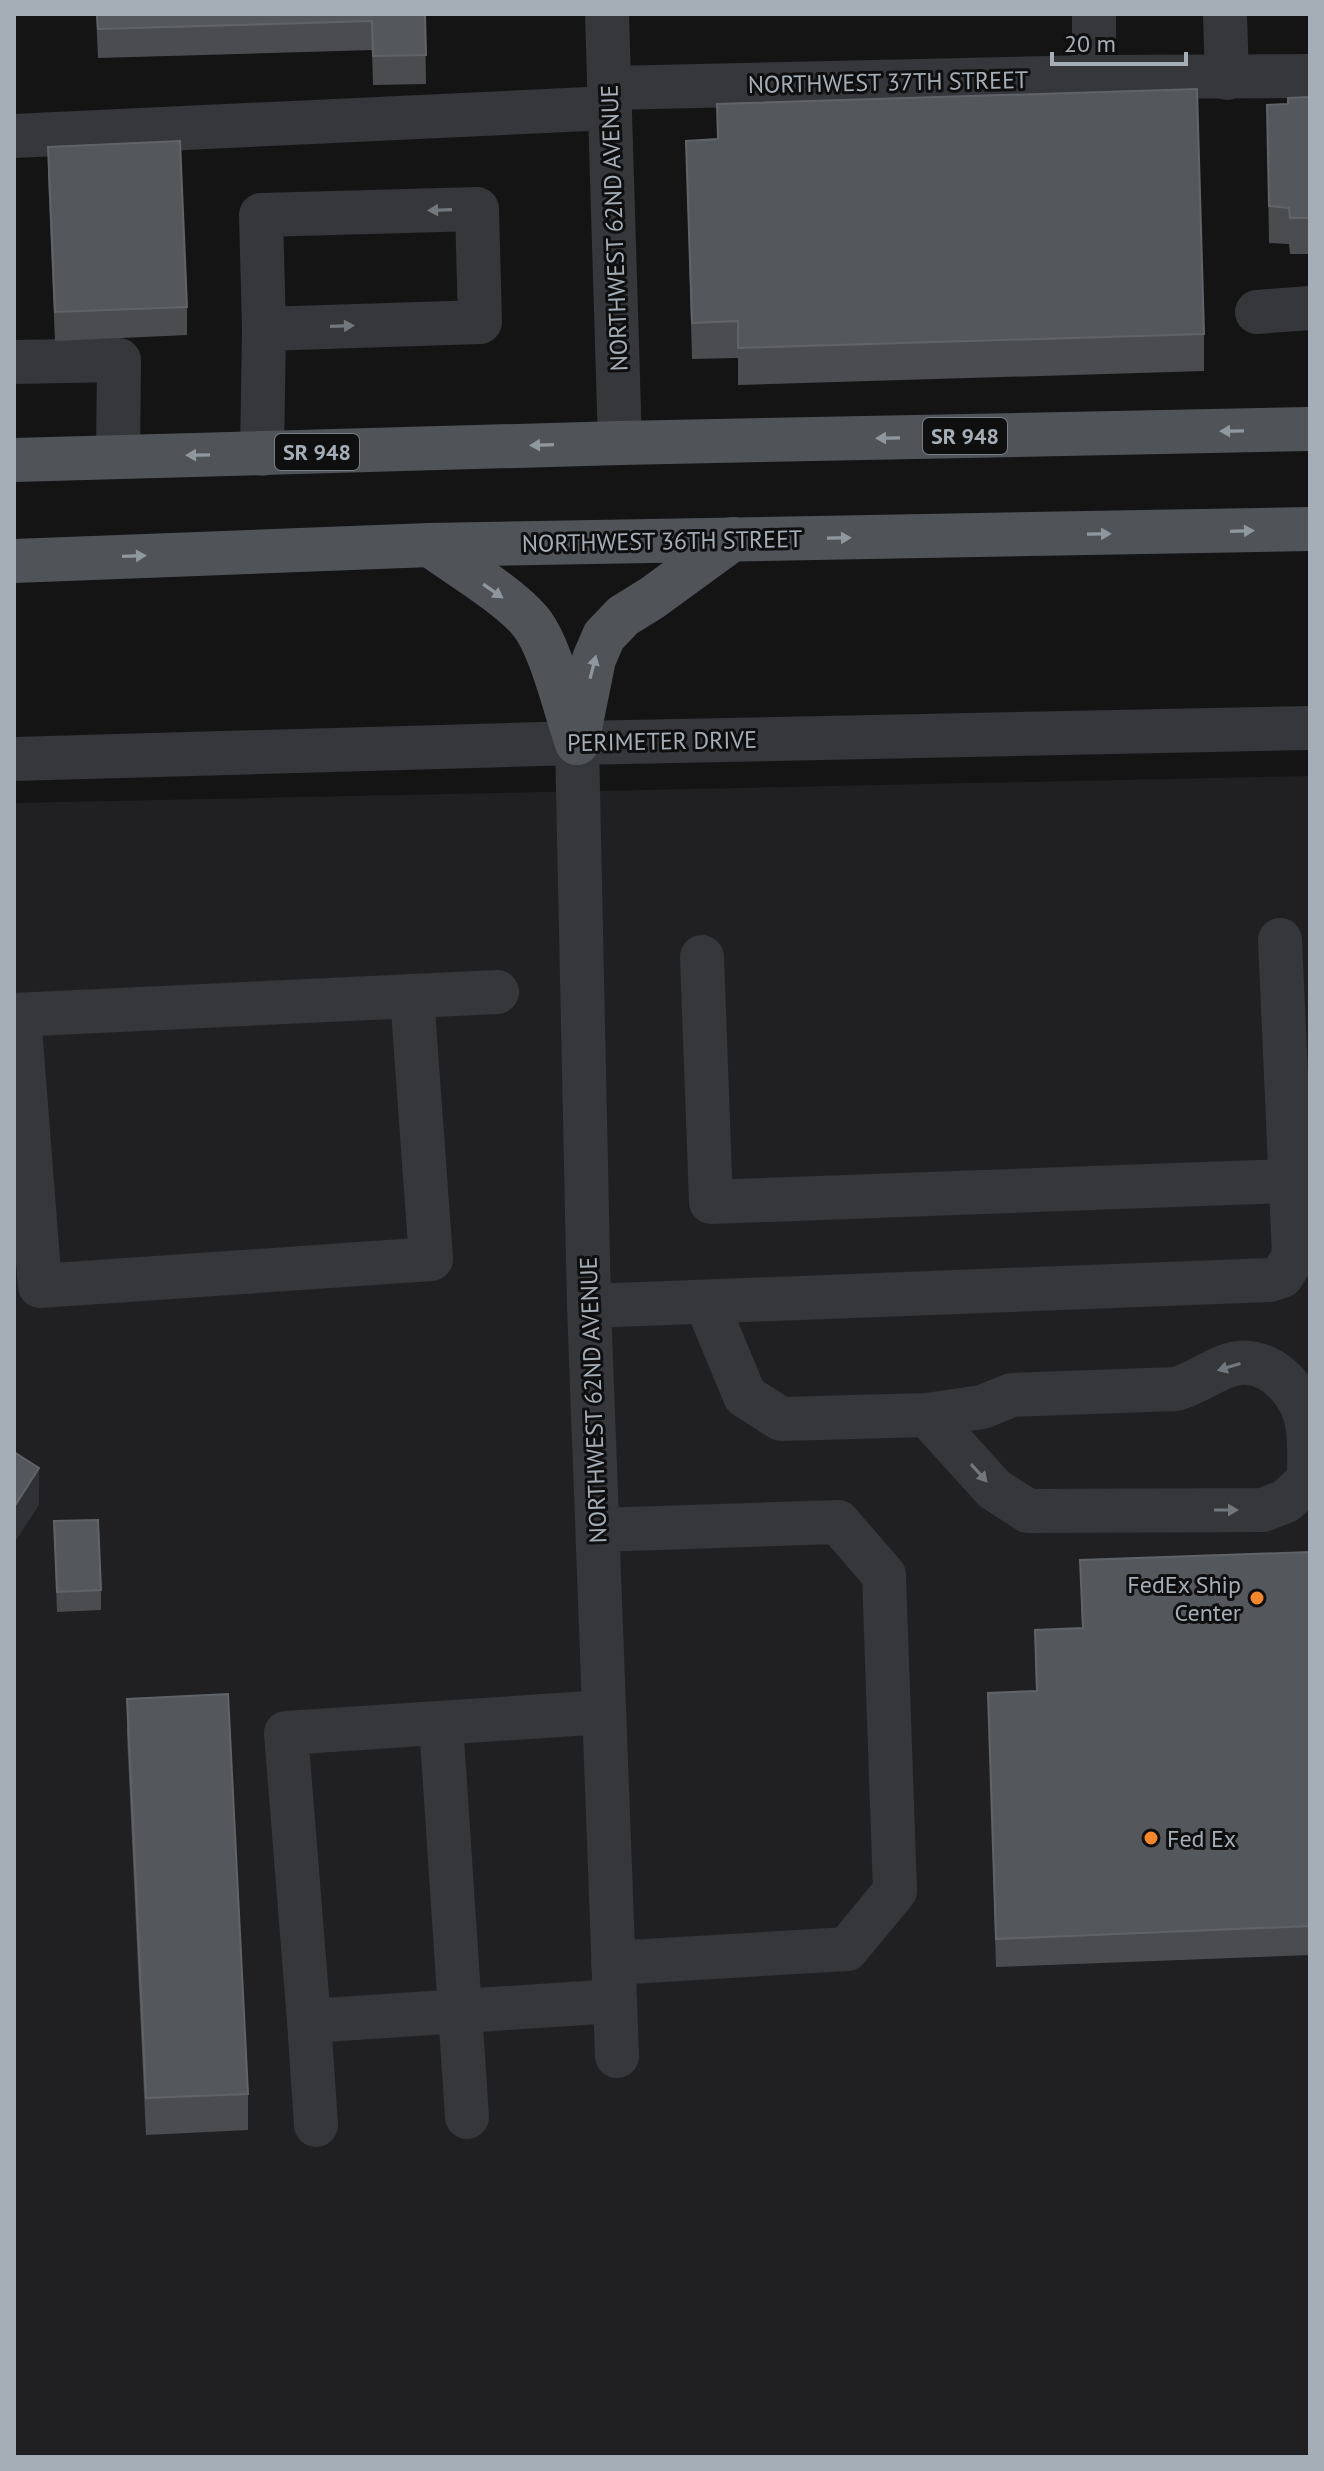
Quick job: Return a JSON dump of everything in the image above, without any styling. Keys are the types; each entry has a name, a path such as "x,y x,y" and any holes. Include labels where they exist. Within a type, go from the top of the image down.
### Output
{"main road":[{"name":"SR 948","path":"14,460 620,443 1310,429"},
{"name":"NORTHWEST 36TH STREET","path":"14,561 430,545 1310,529"},
{"path":"577,743 594,659 604,636 623,616 733,539"},
{"path":"430,545 518,608 532,623 543,644 577,743"}],"street":[{"name":"NORTHWEST 62ND AVENUE","path":"607,14 620,443"},
{"path":"1094,14 1094,77"},
{"path":"1225,14 1240,77"},
{"path":"1240,77 1250,14"},
{"name":"NORTHWEST 37TH STREET","path":"14,136 610,98 1094,77 1310,76"},
{"path":"262,454 264,329 261,215 477,209 480,322 264,329"},
{"path":"1257,312 1310,308"},
{"path":"14,362 119,360 118,456"},
{"name":"PERIMETER DRIVE","path":"14,759 577,743 1310,728"},
{"name":"NORTHWEST 62ND AVENUE","path":"577,743 589,1306 617,2056"},
{"path":"589,1306 1270,1280 1282,1276 1294,1256 1301,1180 1280,940"},
{"path":"702,957 711,1202 1301,1180"},
{"path":"412,996 431,1259 40,1286 17,1015 412,996 497,992"},
{"path":"706,1302 745,1396 781,1419 927,1415 982,1407 1012,1395 1176,1389 1196,1383 1219,1369 1240,1363 1259,1365 1281,1375 1299,1401 1308,1427 1309,1480 1286,1501 1263,1510 1028,1511 994,1489 927,1415"},
{"path":"309,2021 460,2011 614,1982 847,1949 895,1891 884,1575 838,1522 598,1530"},
{"path":"316,2125 286,1733 604,1712"},
{"path":"441,1723 467,2117"}],"shaded area":[{"path":"1310,776 1310,2457 14,2457 14,803"}],"building":[{"path":"97,14 425,14 426,55 373,56 372,21 98,29"},
{"path":"1197,89 1204,334 738,348 738,321 692,323 686,141 718,139 717,104"},
{"path":"1310,97 1310,218 1290,218 1289,208 1269,206 1267,105 1288,104 1288,98"},
{"path":"180,141 187,307 55,312 48,147"},
{"path":"14,1452 39,1468 14,1507"},
{"path":"98,1520 101,1590 57,1592 54,1521"},
{"name":"Fed Ex","path":"1310,1552 1310,1926 996,1939 988,1693 1037,1691 1035,1630 1083,1628 1080,1560"},
{"path":"228,1694 248,2094 146,2098 127,1699"}],"place":[{"name":"FedEx Ship Center","path":"1257,1598"},
{"name":"Fed Ex","path":"1151,1838"}]}
